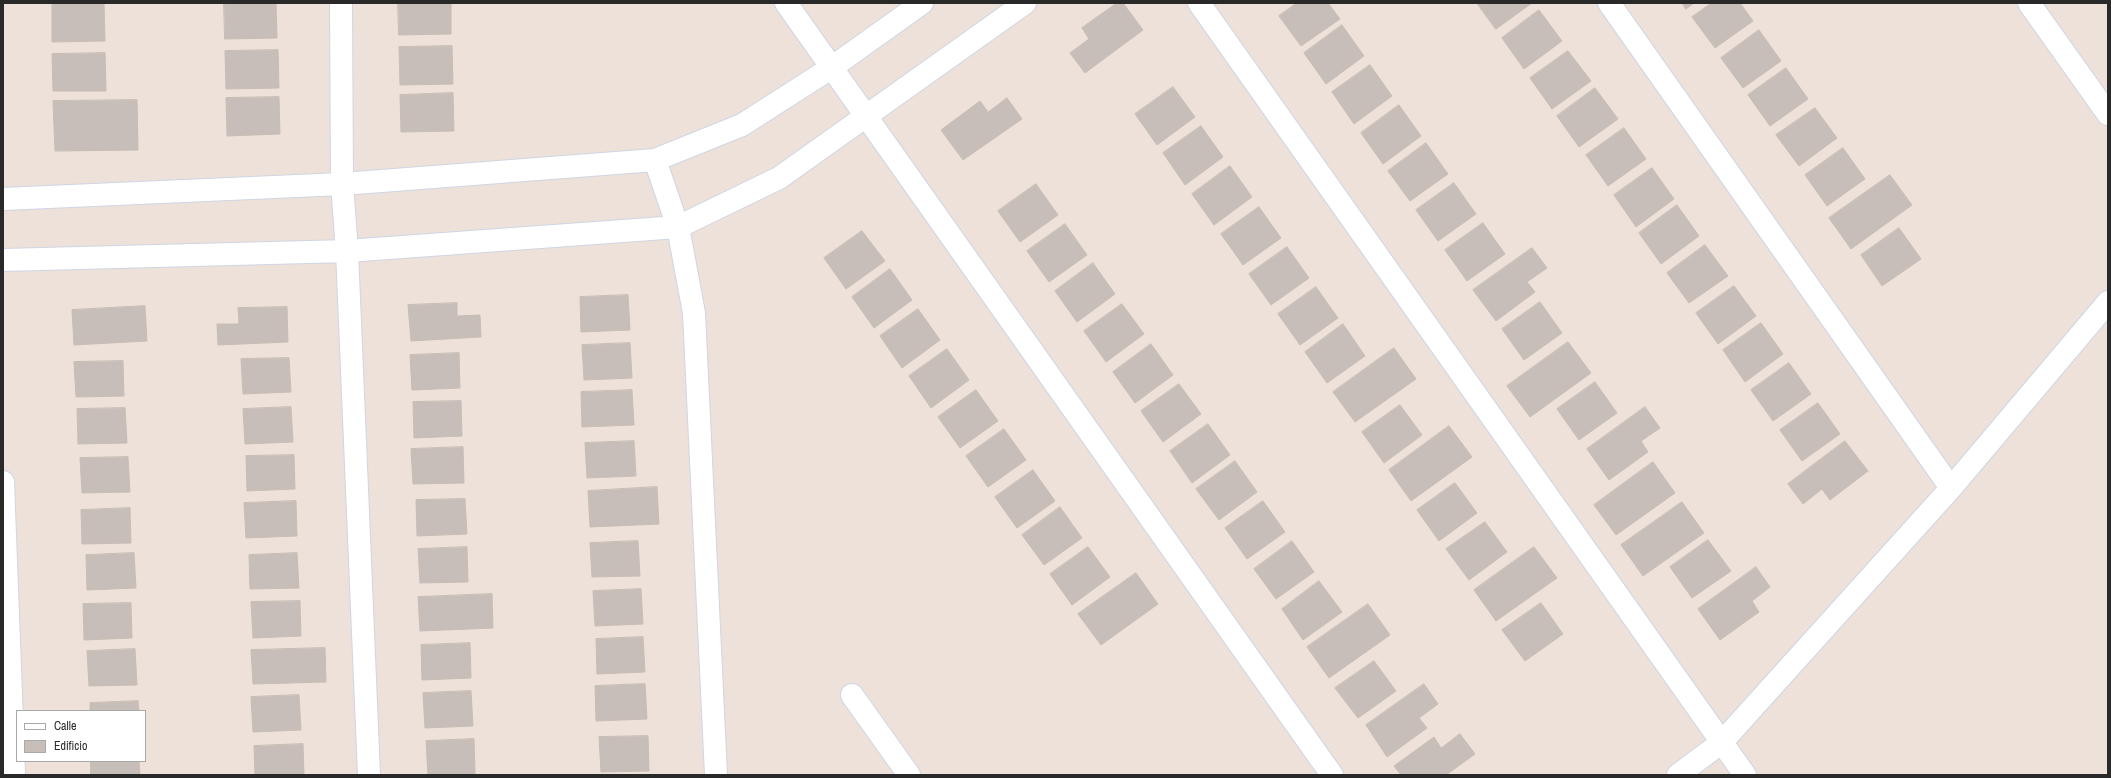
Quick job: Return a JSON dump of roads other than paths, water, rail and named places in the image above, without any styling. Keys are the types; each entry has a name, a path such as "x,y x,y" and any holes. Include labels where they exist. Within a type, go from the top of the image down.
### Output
{"street":[{"path":"341,3 342,184 347,251 369,775"},
{"path":"786,3 1332,775"},
{"path":"3,199 342,184 655,160 742,125 831,68 922,3"},
{"path":"3,260 347,251 678,227 779,178 1025,3"},
{"path":"1199,3 1745,775"},
{"path":"1609,3 1951,488"},
{"path":"2029,3 2108,114"},
{"path":"655,160 678,227 694,313 716,775"},
{"path":"1678,775 1722,742 1951,488 2108,302"},
{"path":"3,482 5,601 14,775"},
{"path":"852,695 909,775"}]}
